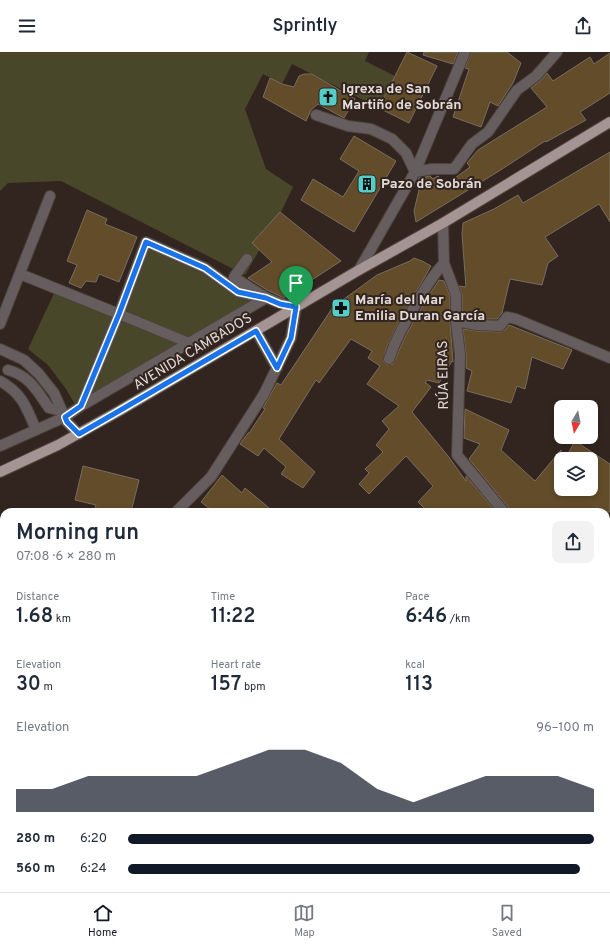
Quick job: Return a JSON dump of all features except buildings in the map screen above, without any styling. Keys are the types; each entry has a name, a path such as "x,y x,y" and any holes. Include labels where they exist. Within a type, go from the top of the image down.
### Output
{"main road":[{"name":"AVENIDA CAMBADOS","path":"0,472 79,434 360,270 444,223 610,122"}],"street":[{"path":"360,270 415,172 465,52"},
{"path":"415,172 432,169 454,169 472,144 488,132 518,90 536,76 557,52"},
{"path":"316,115 348,126 371,129 392,139 406,153 415,172"},
{"path":"0,324 50,196"},
{"name":"RÚA EIRAS","path":"444,223 444,263 456,295 456,321 460,356 457,455 501,508"},
{"name":"AVENIDA CAMBADOS","path":"81,406 119,314 146,242 205,268 238,292 266,298"},
{"path":"183,508 211,477 264,394 291,338 296,307 280,304 266,298 234,277 247,259"},
{"path":"389,359 402,328 435,272 444,263"},
{"name":"AVENIDA CAMBADOS","path":"20,274 189,343"},
{"name":"AVENIDA CAMBADOS","path":"0,446 36,430 81,406 266,298"},
{"path":"456,321 477,325 500,326 506,318 516,319 610,358"},
{"path":"256,331 277,368"},
{"path":"0,349 24,360 39,374 54,393 67,422 79,434"},
{"path":"8,370 17,373 32,383 49,408 64,414"},
{"path":"0,381 10,387 25,404 36,430"}],"shaded area":[{"path":"0,52 369,52 365,61 395,76 379,108 292,64 282,84 263,74 245,109 266,169 293,187 281,212 245,275 61,181 8,183 0,191"},
{"path":"146,242 177,255 238,292 266,298 77,408 66,389 48,365 28,349 56,289 119,314"}],"place":[{"name":"Igrexa de San Martiño de Sobrán","path":"328,97"},
{"name":"Pazo de Sobrán","path":"367,184"},
{"name":"María del Mar Emilia Duran García","path":"341,308"}],"route":[{"path":"146,242 205,268 238,292 266,298 280,304 296,307 291,338 277,368 256,331 79,434 67,422 65,417 81,406 119,314 146,242"}]}
